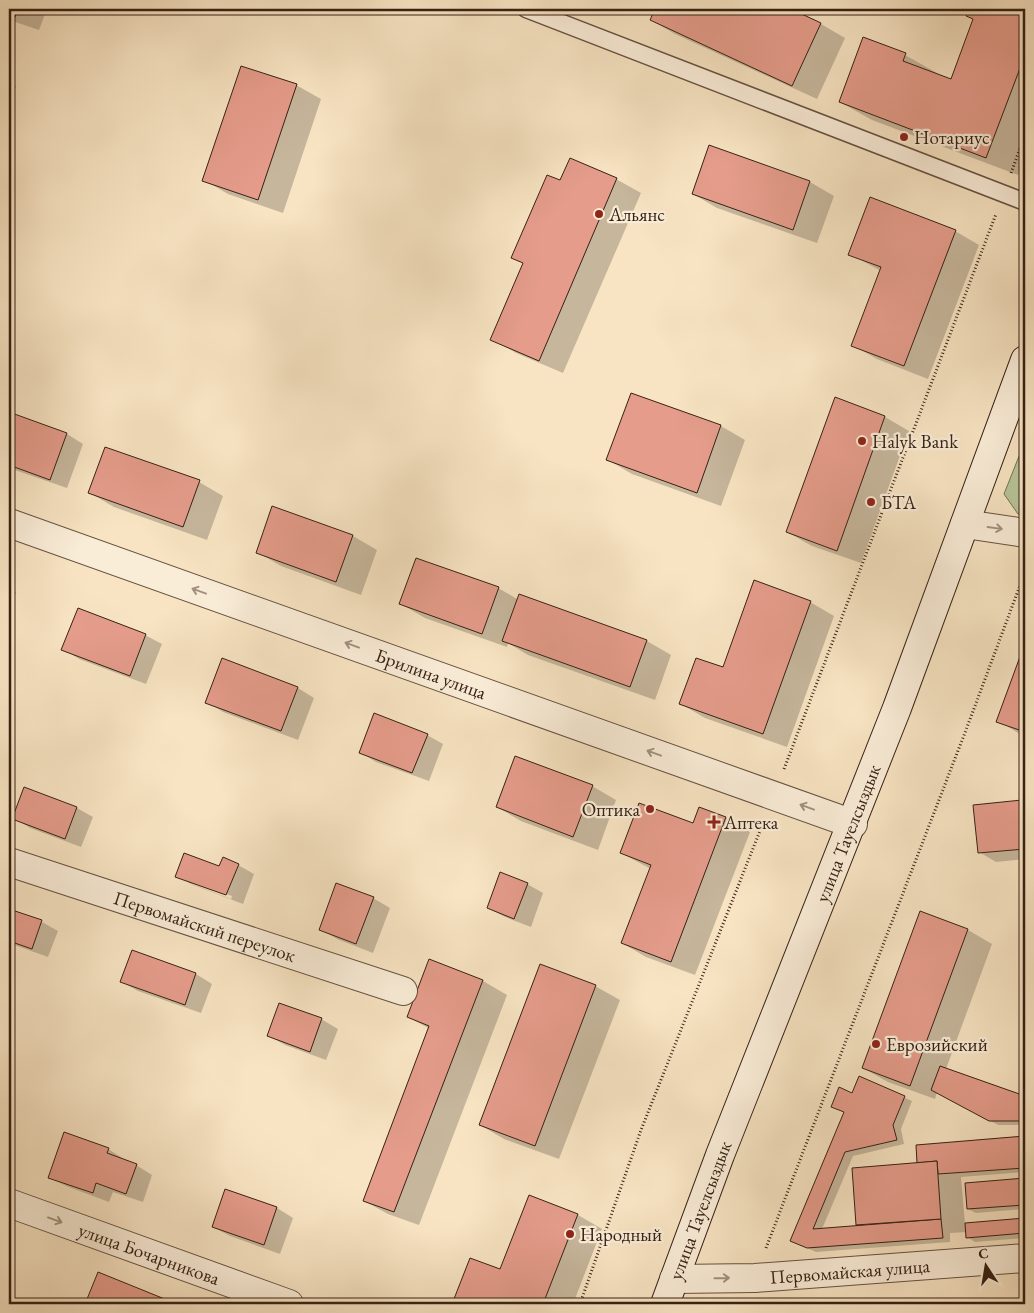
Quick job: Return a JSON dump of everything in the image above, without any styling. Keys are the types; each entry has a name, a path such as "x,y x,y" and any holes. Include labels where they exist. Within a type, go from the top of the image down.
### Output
{"street":[{"name":"улица Тауелсыздык","path":"665,1304 728,1137 853,824 1025,360"},
{"name":"Брилина улица","path":"9,523 853,824"},
{"path":"965,524 1025,533"},
{"name":"Первомайский переулок","path":"9,862 403,991"},
{"name":"улица Бочарникова","path":"9,1203 289,1304"},
{"name":"Первомайская улица","path":"674,1279 755,1278 1025,1258"}],"lane":[{"path":"526,9 1025,202"}],"path":[{"path":"580,1304 641,1130 774,796 1025,135"},
{"path":"755,1278 792,1177 966,730 1025,572"}],"green space":[{"path":"1025,441 1025,516 1018,514 1004,494"}],"building":[{"path":"9,9 18,9 15,17 9,15"},
{"path":"655,9 775,9 783,13 785,9 791,9 821,23 792,86 650,20"},
{"path":"969,9 1025,9 1025,55 986,158 839,102 863,37 906,53 903,61 951,79 973,19 966,16"},
{"path":"241,66 297,84 258,200 202,181"},
{"path":"709,145 810,181 793,230 692,194"},
{"path":"570,158 617,178 539,361 490,340 523,263 511,258 547,175 560,180"},
{"path":"870,197 956,230 904,366 851,346 881,267 848,255"},
{"path":"631,393 721,425 697,493 606,460"},
{"path":"835,397 885,416 837,551 786,532"},
{"path":"9,412 67,433 50,480 9,465"},
{"path":"105,447 200,480 183,527 88,493"},
{"path":"272,506 353,535 336,582 256,553"},
{"path":"416,558 499,587 482,634 399,604"},
{"path":"754,580 811,601 763,734 679,704 696,658 723,667"},
{"path":"519,594 647,640 630,687 502,641"},
{"path":"78,608 146,634 130,676 61,650"},
{"path":"1025,643 1025,732 996,722"},
{"path":"222,658 298,687 281,731 205,703"},
{"path":"374,713 428,734 412,773 359,753"},
{"path":"515,756 593,785 573,837 496,807"},
{"path":"24,787 77,807 65,839 12,819"},
{"path":"1022,800 1025,849 978,853 973,805"},
{"path":"639,803 693,823 699,807 726,817 671,962 621,943 651,865 620,853"},
{"path":"184,853 219,866 223,857 239,864 226,895 175,877"},
{"path":"500,872 528,883 514,919 487,908"},
{"path":"336,883 374,897 356,944 319,930"},
{"path":"9,909 42,920 32,949 9,941"},
{"path":"920,911 968,929 910,1086 862,1068"},
{"path":"132,950 196,973 185,1005 120,982"},
{"path":"429,959 483,980 394,1212 363,1201 429,1026 407,1017"},
{"path":"540,964 596,985 535,1146 479,1125"},
{"path":"279,1003 322,1018 310,1052 267,1036"},
{"path":"940,1066 1025,1096 1025,1121 989,1121 931,1090"},
{"path":"859,1076 905,1096 893,1125 897,1140 845,1152 813,1229 941,1219 943,1238 807,1248 790,1241 844,1112 831,1107 839,1087 852,1093"},
{"path":"64,1132 109,1148 107,1153 137,1164 126,1194 96,1183 93,1193 48,1178"},
{"path":"1025,1136 1025,1168 938,1174 937,1161 917,1163 916,1145"},
{"path":"937,1161 941,1219 856,1225 852,1168"},
{"path":"1025,1178 1025,1205 967,1209 965,1183"},
{"path":"225,1189 277,1207 264,1245 212,1227"},
{"path":"529,1195 578,1214 543,1304 452,1304 470,1258 500,1269"},
{"path":"1025,1218 1025,1233 966,1238 965,1223"},
{"path":"98,1272 177,1304 85,1304"}],"place":[{"name":"Нотариус","path":"904,137"},
{"name":"Альянс","path":"599,214"},
{"name":"Halyk Bank","path":"862,441"},
{"name":"БТА","path":"871,502"},
{"name":"Оптика","path":"650,809"},
{"name":"Аптека","path":"714,822"},
{"name":"Еврозийский","path":"876,1044"},
{"name":"Народный","path":"570,1234"}]}
